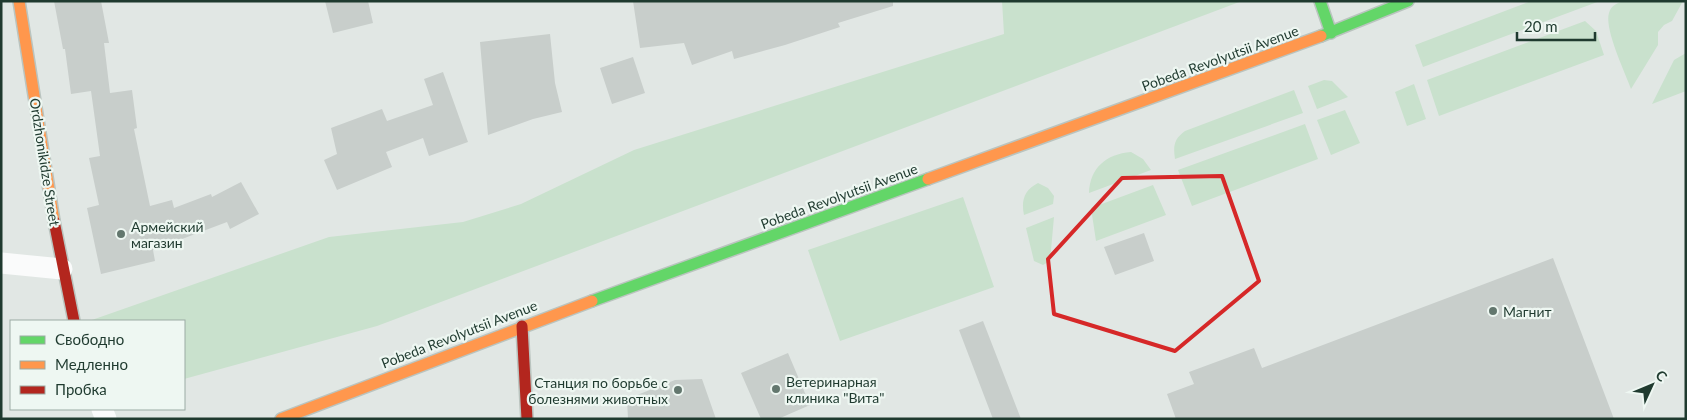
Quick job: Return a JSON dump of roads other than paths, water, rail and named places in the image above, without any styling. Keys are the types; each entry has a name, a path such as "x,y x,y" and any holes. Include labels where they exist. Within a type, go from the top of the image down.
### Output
{"main road":[{"name":"Ordzhonikidze Street","path":"19,1 62,269 74,320"},
{"path":"1320,1 1332,33"},
{"name":"Pobeda Revolyutsii Avenue","path":"281,419 522,326 1332,33 1408,1"},
{"path":"522,326 526,419"}],"street":[{"path":"1,263 62,269"}],"place":[{"name":"Армейский магазин","path":"121,234"},
{"name":"Магнит","path":"1493,311"},
{"name":"Ветеринарная клиника \"Вита\"","path":"776,389"},
{"name":"Станция по борьбе с болезнями животных","path":"678,390"}]}
